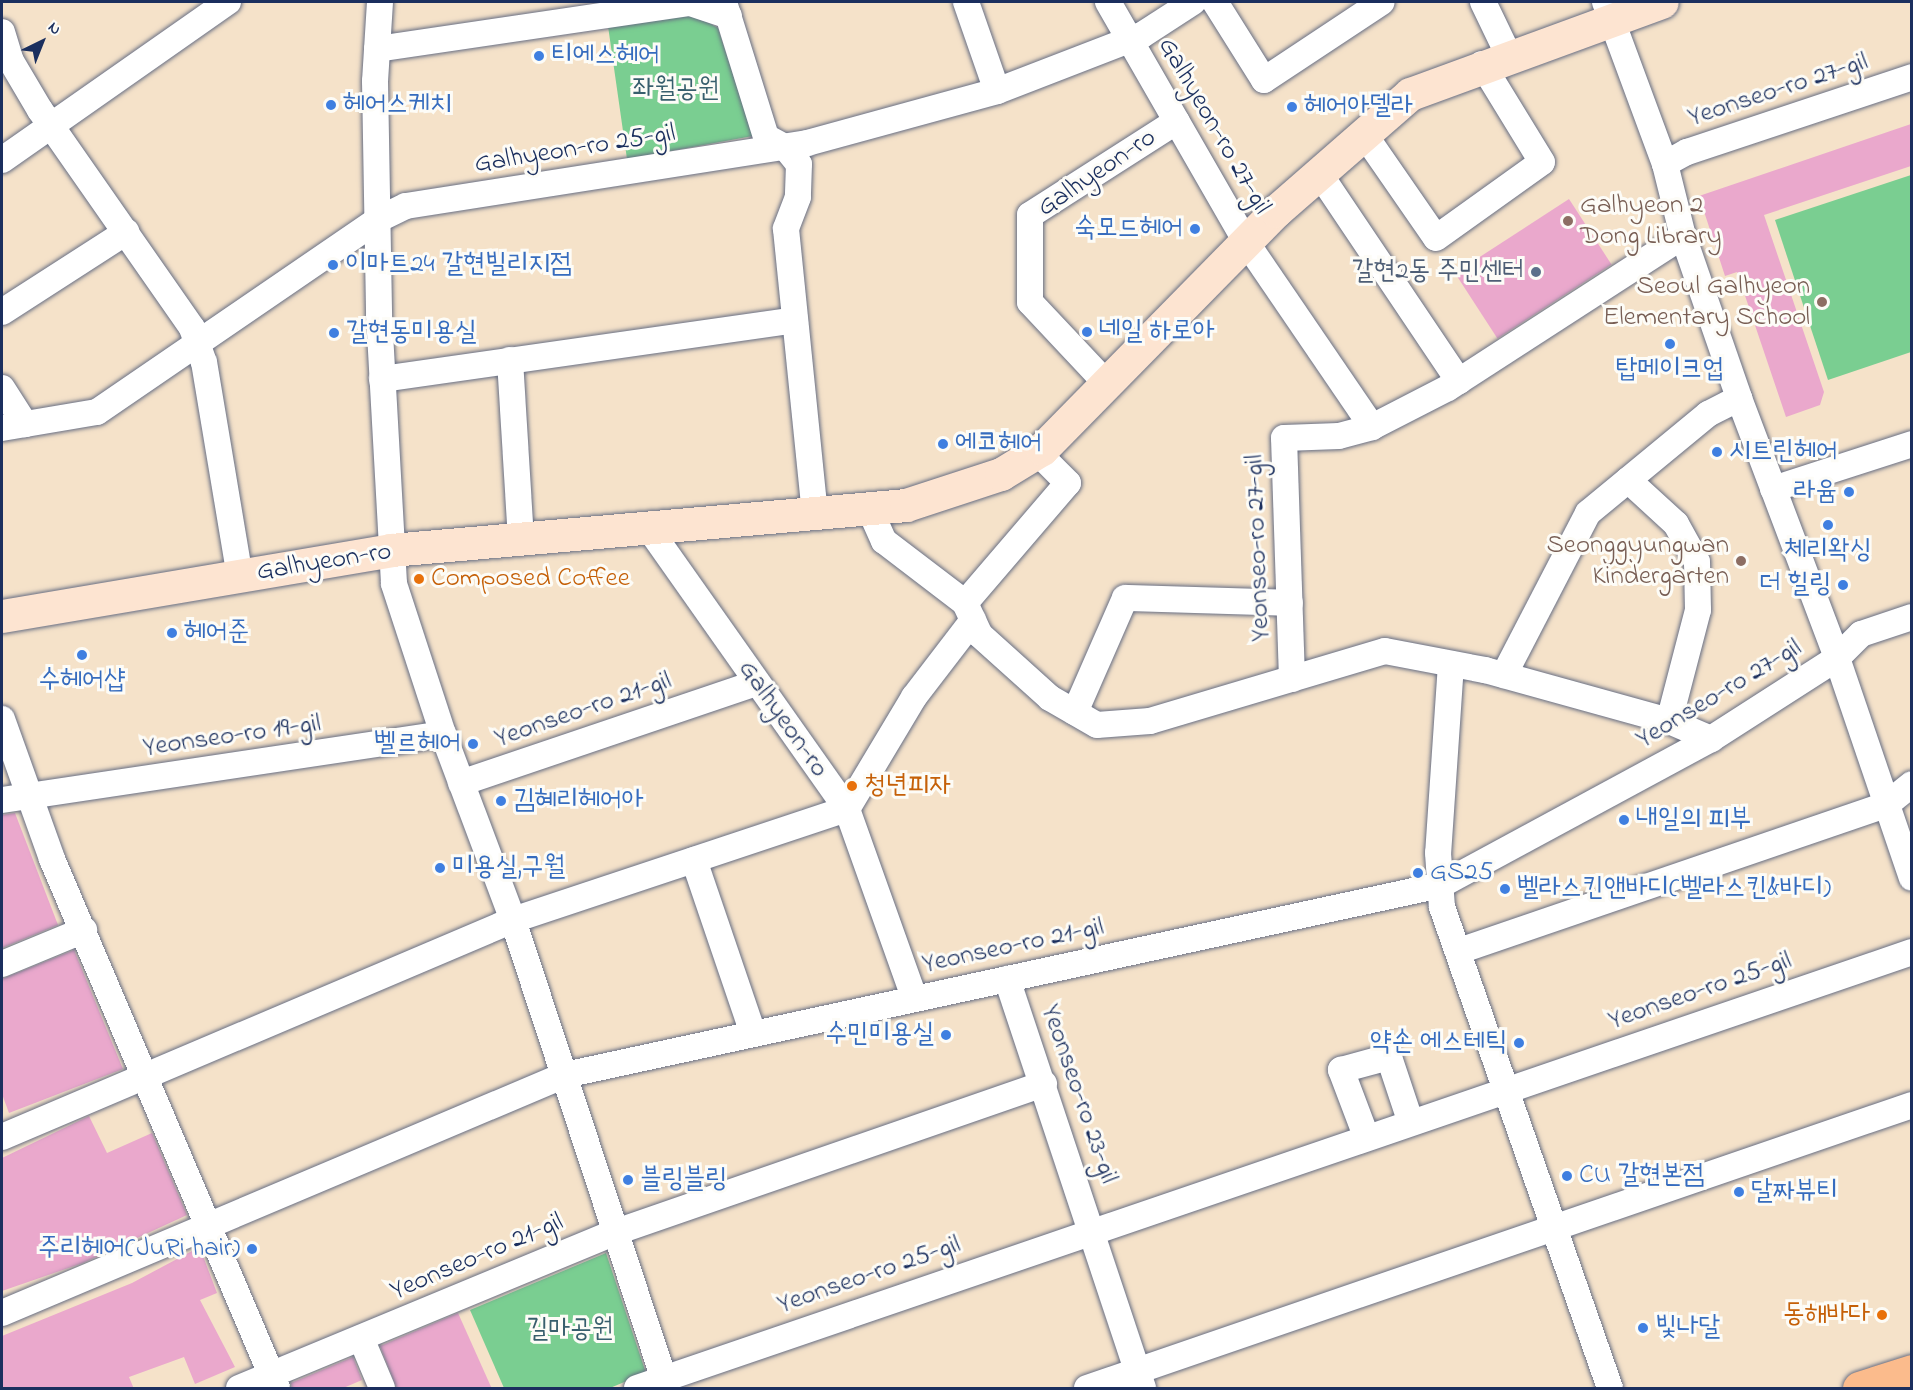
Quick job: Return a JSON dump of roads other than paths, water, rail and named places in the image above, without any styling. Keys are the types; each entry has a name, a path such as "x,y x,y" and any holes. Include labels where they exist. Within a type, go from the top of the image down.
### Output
{"main road":[{"name":"Galhyeon-ro","path":"2,616 391,550 815,516 906,505 1001,474 1037,452 1246,242 1319,173 1410,94 1609,11 1662,2"},
{"path":"1859,1389 1911,1371"}],"street":[{"path":"2,160 228,2"},
{"path":"380,2 377,49 377,220 382,379 394,584 443,734 513,920 666,1383 637,1389"},
{"path":"966,2 997,91"},
{"name":"Galhyeon-ro 27-gil","path":"1108,2 1246,242"},
{"path":"1130,40 1193,2"},
{"path":"1215,2 1264,80 1382,2"},
{"path":"1364,134 1436,238 1542,162 1495,59 1483,2"},
{"path":"377,49 690,3 727,9 766,137 785,147 799,164 798,197 786,229 815,516"},
{"name":"Yeonseo-ro 27-gil","path":"1609,11 1665,164 1683,236 1739,398 1837,658 1911,878"},
{"path":"2,32 11,61 198,344 240,576"},
{"name":"Galhyeon-ro 27-gil","path":"997,91 1130,40"},
{"name":"Yeonseo-ro 27-gil","path":"1665,164 1686,152 1911,77"},
{"name":"Galhyeon-ro 25-gil","path":"13,426 98,412 377,220 406,206 785,147 997,91"},
{"name":"Galhyeon-ro","path":"1106,383 1030,302 1030,215 1177,121"},
{"path":"1319,173 1459,381"},
{"path":"2,312 126,232"},
{"name":"Yeonseo-ro 27-gil","path":"1292,678 1284,438 1339,436 1372,427 1459,381 1683,236"},
{"path":"1246,242 1372,427"},
{"path":"382,379 795,320"},
{"path":"510,360 521,540"},
{"path":"2,388 13,426"},
{"path":"1504,675 1588,513 1708,414 1739,398"},
{"path":"1773,489 1911,444"},
{"name":"Galhyeon-ro","path":"650,530 847,810 914,697 969,612 1068,483 1037,452"},
{"name":"Yeonseo-ro 27-gil","path":"1628,480 1676,524 1697,562 1698,610 1669,721"},
{"path":"870,510 884,541 969,612 980,635 1050,698 1097,725 1150,721 1385,651 1504,675 1669,721 1711,739"},
{"path":"1075,712 1125,598 1290,603"},
{"name":"Yeonseo-ro 27-gil","path":"1441,885 1711,739 1837,658 1861,634 1911,617"},
{"path":"1450,664 1441,885 1459,951 1508,1087 1610,1389"},
{"name":"Yeonseo-ro 21-gil","path":"461,783 758,683"},
{"path":"2,719 84,930 211,1223 275,1382"},
{"name":"Yeonseo-ro 19-gil","path":"2,800 443,734"},
{"path":"1459,951 1886,805 1911,783"},
{"path":"2,1137 513,920 847,810"},
{"name":"Yeonseo-ro 21-gil","path":"847,810 914,997 1441,885"},
{"path":"694,860 753,1033"},
{"path":"2,964 84,930"},
{"name":"Yeonseo-ro 25-gil","path":"1304,1157 1911,952"},
{"name":"Yeonseo-ro 23-gil","path":"1007,978 1094,1229 1140,1380"},
{"path":"2,1313 565,1075 914,997"},
{"path":"1366,1136 1341,1070 1389,1057 1410,1120"},
{"name":"Yeonseo-ro 21-gil","path":"361,1338 616,1232 1044,1084"},
{"path":"1087,1389 1140,1380 1361,1294 1911,1108"},
{"name":"Yeonseo-ro 23-gil","path":"1094,1229 1304,1157"},
{"name":"Yeonseo-ro 25-gil","path":"666,1383 1094,1229"},
{"path":"239,1389 275,1382 361,1338 382,1389"}],"place":[{"name":"티에스헤어","path":"539,56"},
{"name":"헤어스케치","path":"331,105"},
{"name":"헤어아델라","path":"1292,107"},
{"name":"Galhyeon 2 Dong Library","path":"1568,221"},
{"name":"숙모드헤어","path":"1195,229"},
{"name":"이마트24 갈현빌리지점","path":"333,265"},
{"name":"갈현2동 주민센터","path":"1536,272"},
{"name":"Seoul Galhyeon Elementary School","path":"1822,302"},
{"name":"네일 하로아","path":"1087,332"},
{"name":"갈현동미용실","path":"334,333"},
{"name":"탑메이크업","path":"1670,344"},
{"name":"에코헤어","path":"943,444"},
{"name":"시트린헤어","path":"1717,452"},
{"name":"라윰","path":"1849,492"},
{"name":"체리왁싱","path":"1828,525"},
{"name":"Seonggyungwan Kindergarten","path":"1741,561"},
{"name":"Composed Coffee","path":"419,579"},
{"name":"더 힐링","path":"1843,585"},
{"name":"헤어준","path":"172,633"},
{"name":"수헤어샵","path":"82,655"},
{"name":"벨르헤어","path":"473,744"},
{"name":"청년피자","path":"852,786"},
{"name":"김혜리헤어아","path":"501,801"},
{"name":"내일의 피부","path":"1624,820"},
{"name":"미용실,구월","path":"440,868"},
{"name":"GS25","path":"1418,873"},
{"name":"벨라스킨앤바디(벨라스킨&바디)","path":"1505,889"},
{"name":"수민미용실","path":"946,1035"},
{"name":"약손 에스테틱","path":"1519,1043"},
{"name":"CU 갈현본점","path":"1567,1176"},
{"name":"블링블링","path":"628,1180"},
{"name":"달짜뷰티","path":"1739,1192"},
{"name":"주리헤어(JuRi hair)","path":"252,1249"},
{"name":"동해바다","path":"1882,1315"},
{"name":"빛나달","path":"1643,1328"}],"park label":[{"name":"좌월공원","path":"676,90"},
{"name":"길마공원","path":"570,1330"}]}
